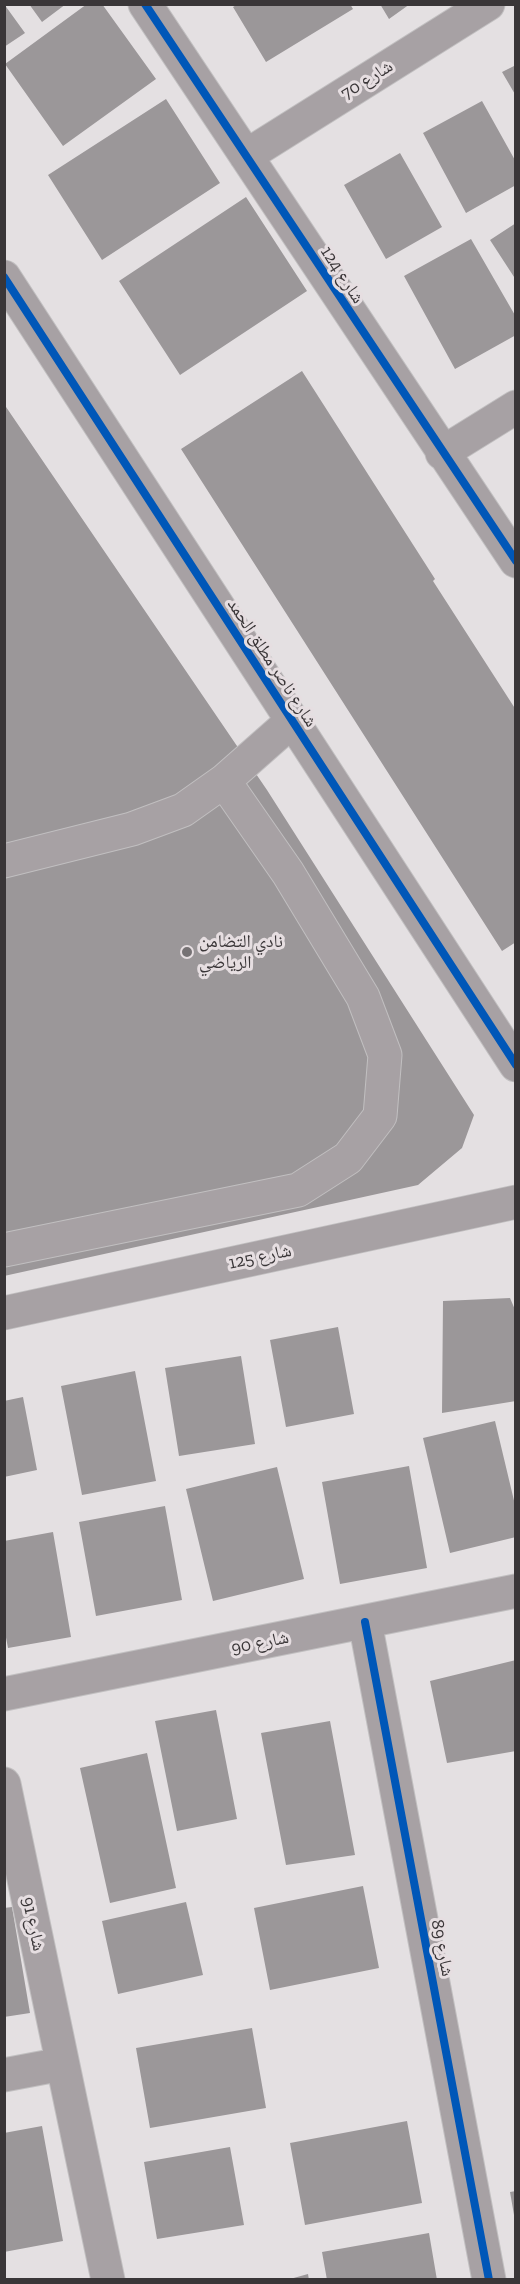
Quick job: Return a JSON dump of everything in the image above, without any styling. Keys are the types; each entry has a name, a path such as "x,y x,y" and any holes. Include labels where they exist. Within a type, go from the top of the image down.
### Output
{"street":[{"name":"شارع 124","path":"145,4 516,561"},
{"name":"شارع 70","path":"246,156 488,4"},
{"name":"شارع ناصر مطلق الحمد","path":"4,277 516,1065"},
{"path":"442,453 516,407"},
{"path":"4,861 132,828 183,810 224,781 292,721"},
{"path":"4,1250 298,1190 348,1158 380,1116 385,1055 363,997 288,873 224,781"},
{"name":"شارع 125","path":"4,1312 516,1202"},
{"name":"شارع 90","path":"4,1694 516,1591"},
{"name":"شارع 89","path":"365,1622 489,2280"},
{"name":"شارع 91","path":"4,1784 108,2280"},
{"path":"4,2074 62,2064"}],"building":[{"path":"4,4 25,33 4,47"},
{"path":"29,4 66,4 42,22"},
{"path":"87,4 102,4 156,79 63,146 5,64"},
{"path":"238,4 350,4 353,9 266,62 233,7"},
{"path":"380,4 410,4 389,19"},
{"path":"516,65 516,96 502,72"},
{"path":"166,99 220,183 102,260 48,175"},
{"path":"482,101 516,162 516,185 466,213 423,133"},
{"path":"400,153 442,227 386,259 344,185"},
{"path":"246,197 307,291 180,375 119,281"},
{"path":"516,223 516,280 490,240"},
{"path":"471,239 516,317 516,335 455,369 404,276"},
{"path":"302,371 516,710 516,942 502,951 181,449"},
{"name":"نادي التضامن الرياضي","path":"4,404 267,790 474,1115 462,1148 418,1185 4,1276"},
{"path":"510,1298 516,1312 516,1401 442,1413 443,1301"},
{"path":"338,1327 354,1414 286,1427 270,1340"},
{"path":"241,1356 255,1444 179,1456 165,1368"},
{"path":"135,1371 156,1481 82,1495 61,1386"},
{"path":"23,1397 37,1470 4,1477 4,1401"},
{"path":"495,1421 516,1509 516,1537 450,1553 423,1438"},
{"path":"409,1466 427,1568 340,1584 322,1482"},
{"path":"277,1467 304,1579 213,1601 186,1489"},
{"path":"165,1506 182,1600 96,1616 79,1522"},
{"path":"53,1532 71,1637 8,1648 4,1627 4,1541"},
{"path":"516,1660 516,1751 447,1763 430,1681"},
{"path":"216,1710 237,1819 177,1831 155,1721"},
{"path":"330,1721 355,1855 286,1865 261,1733"},
{"path":"147,1753 176,1888 110,1903 80,1768"},
{"path":"363,1886 379,1968 270,1990 254,1908"},
{"path":"186,1902 203,1975 118,1994 102,1921"},
{"path":"12,1907 30,2013 4,2017 4,1908"},
{"path":"252,2028 266,2108 150,2128 136,2048"},
{"path":"407,2121 422,2203 305,2225 290,2143"},
{"path":"42,2126 63,2241 4,2252 4,2133"},
{"path":"230,2147 244,2225 157,2239 144,2162"},
{"path":"516,2191 516,2215 514,2215 510,2192"},
{"path":"429,2233 437,2280 327,2280 322,2252"},
{"path":"308,2274 309,2280 290,2280 290,2279"}],"cycle path":[{"path":"145,4 516,561"},
{"path":"4,277 516,1065"},
{"path":"365,1622 489,2280"}],"place":[{"name":"نادي التضامن الرياضي","path":"187,952"}]}
